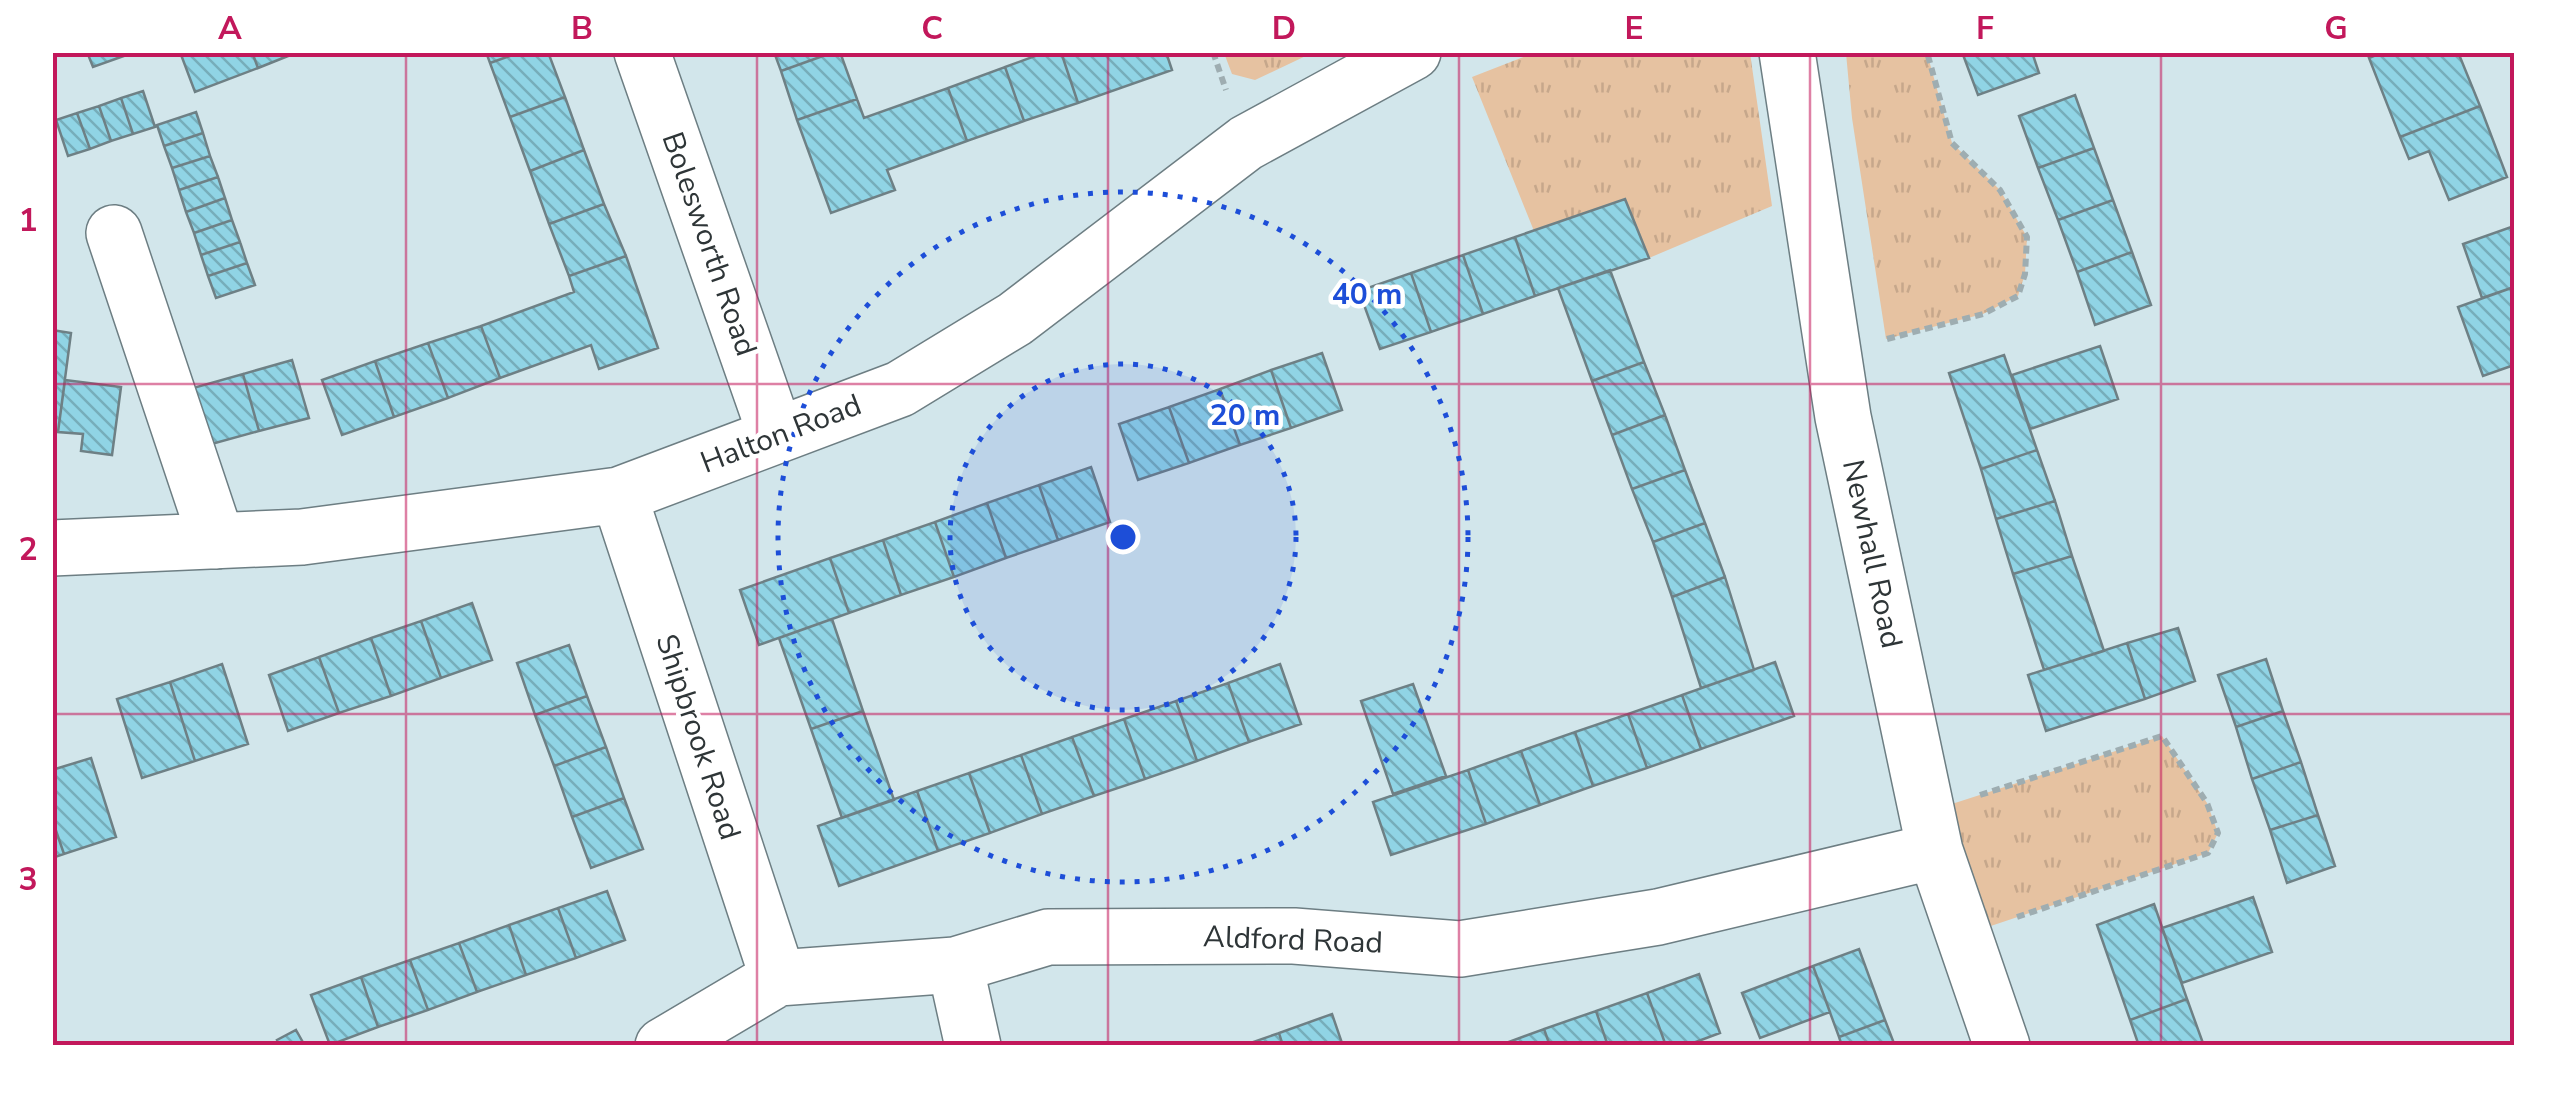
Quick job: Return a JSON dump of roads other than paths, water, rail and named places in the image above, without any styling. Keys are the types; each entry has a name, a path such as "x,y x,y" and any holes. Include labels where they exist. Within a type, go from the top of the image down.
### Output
{"street":[{"name":"Bolesworth Road","path":"642,52 776,435"},
{"name":"Halton Road","path":"52,548 302,537 619,496 900,389 1015,319 1246,143 1413,52"},
{"name":"Newhall Road","path":"1787,52 1843,416 1931,831 2002,1046"},
{"path":"114,233 216,541"},
{"name":"Shipbrook Road","path":"619,496 778,978"},
{"name":"Aldford Road","path":"663,1046 778,978 954,965 1048,937 1294,936 1460,950 1658,917 1931,831"},
{"path":"954,965 973,1046"}]}
